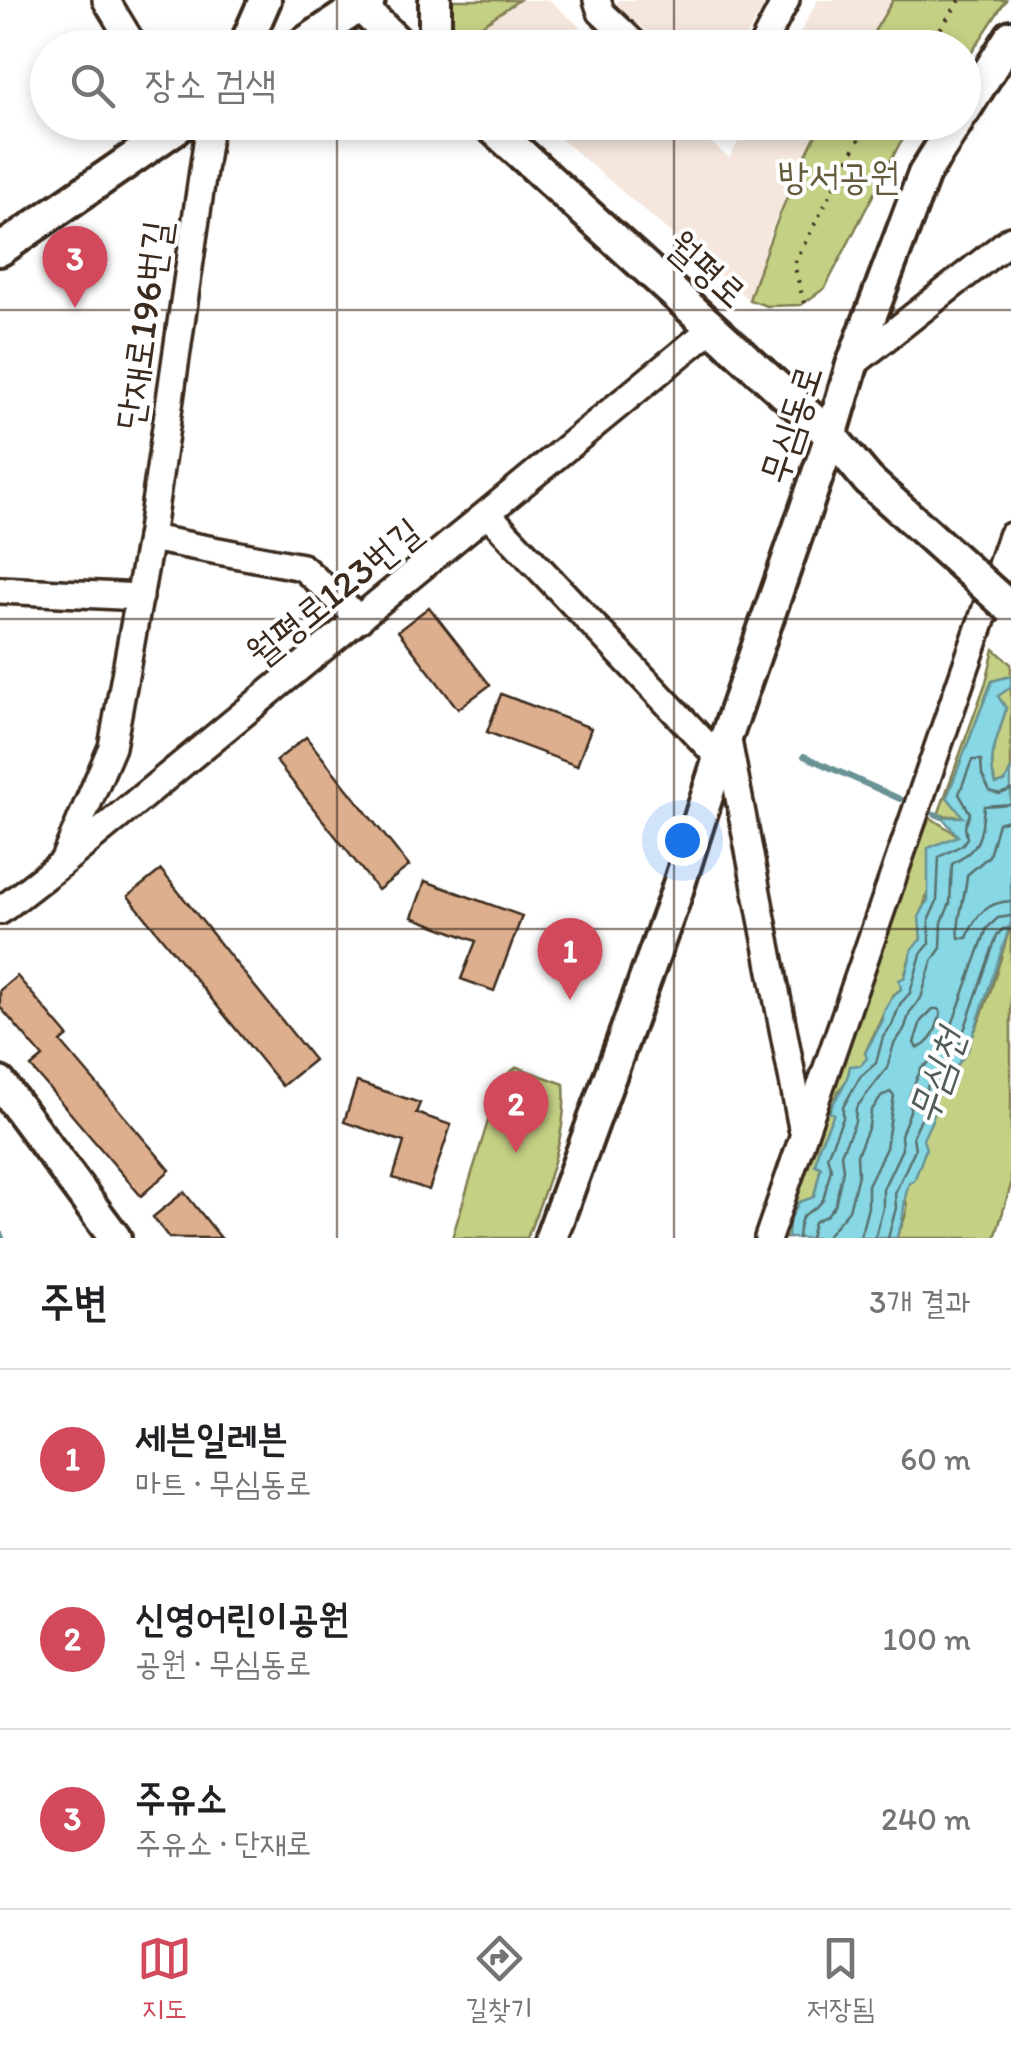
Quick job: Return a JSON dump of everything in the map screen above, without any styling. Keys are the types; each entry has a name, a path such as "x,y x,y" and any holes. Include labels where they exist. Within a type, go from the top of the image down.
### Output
{"street":[{"path":"106,0 124,30"},
{"path":"252,30 265,0"},
{"path":"436,0 436,30"},
{"path":"597,0 600,12 620,30"},
{"path":"770,30 786,0"},
{"path":"322,30 361,2 387,30"},
{"path":"981,85 1011,36"},
{"path":"0,250 164,140"},
{"name":"단재로196번길","path":"62,863 112,747 140,597 150,538 187,140"},
{"name":"월평로","path":"506,140 832,436 868,480 1011,609"},
{"name":"무심동로","path":"550,1238 674,900 723,746 832,436 852,365 924,174 945,140"},
{"path":"852,365 1011,240"},
{"name":"월평로123번길","path":"0,911 712,328"},
{"path":"488,514 723,746 802,1132"},
{"path":"768,1238 1011,536"},
{"path":"150,538 302,566 360,618"},
{"path":"0,590 140,597"},
{"path":"0,1083 116,1238"}],"path":[{"path":"940,30 960,0"},
{"path":"804,303 794,264 859,140"}],"shaded area":[{"path":"519,0 549,0 583,30 474,30"},
{"path":"618,0 764,0 765,5 750,30 645,30 616,6"},
{"path":"818,0 893,0 875,30 801,30"},
{"path":"562,140 708,140 729,158 739,140 813,140 769,236 749,300"}],"green space":[{"path":"440,0 519,0 474,30 448,30"},
{"name":"방서공원","path":"893,0 1006,0 981,38 981,30 875,30"},
{"name":"방서공원","path":"814,140 903,140 825,288 801,305 767,306 749,300"},
{"path":"994,649 1011,664 1011,676 992,681 947,797 964,817 938,815 986,682"},
{"path":"1011,687 1011,769 1005,782 996,784 993,755 1006,708 997,696"},
{"path":"917,809 959,836 931,885 923,911 921,939 912,949 901,989 892,996 865,1053 868,1058 839,1090 830,1111 834,1114 819,1146 821,1166 814,1197 789,1221 788,1238 770,1238"},
{"path":"1011,923 1011,1185 995,1238 896,1238 907,1208 909,1178 932,1106 942,1079 965,1052 975,1031"},
{"path":"517,1067 564,1084 559,1143 534,1220 527,1238 452,1238 501,1079"}],"water":[{"name":"무심천","path":"1011,676 1011,687 998,696 1006,708 992,765 996,784 1005,782 1011,769 1011,923 968,1050 950,1081 942,1079 931,1101 933,1118 923,1139 926,1149 914,1181 909,1183 899,1231 896,1238 788,1238 789,1221 799,1202 814,1197 821,1167 815,1165 819,1146 834,1114 829,1112 850,1066 861,1065 867,1058 865,1053 886,1007 901,989 899,980 905,977 912,949 921,939 919,917 928,900 928,848 958,836 942,817 963,817 947,797 992,681"}],"building":[{"path":"429,607 490,685 458,709 398,631"},
{"path":"501,694 591,728 577,766 487,732"},
{"path":"306,737 409,866 378,890 276,761"},
{"path":"161,870 314,1060 282,1086 128,896"},
{"path":"425,881 522,916 494,991 461,979 476,941 412,917"},
{"path":"17,976 68,1036 61,1042 170,1170 141,1196 31,1067 43,1057 0,1007 0,990"},
{"path":"357,1082 420,1103 416,1113 451,1125 429,1190 393,1178 404,1142 344,1122"},
{"path":"184,1192 221,1238 169,1238 153,1217"}],"waterway":[{"path":"804,756 900,799"},
{"path":"935,814 942,817"},
{"path":"0,1233 2,1238"}],"place":[{"name":"주유소","path":"75,308"},
{"name":"세븐일레븐","path":"570,1000"},
{"name":"신영어린이공원","path":"516,1153"}]}
